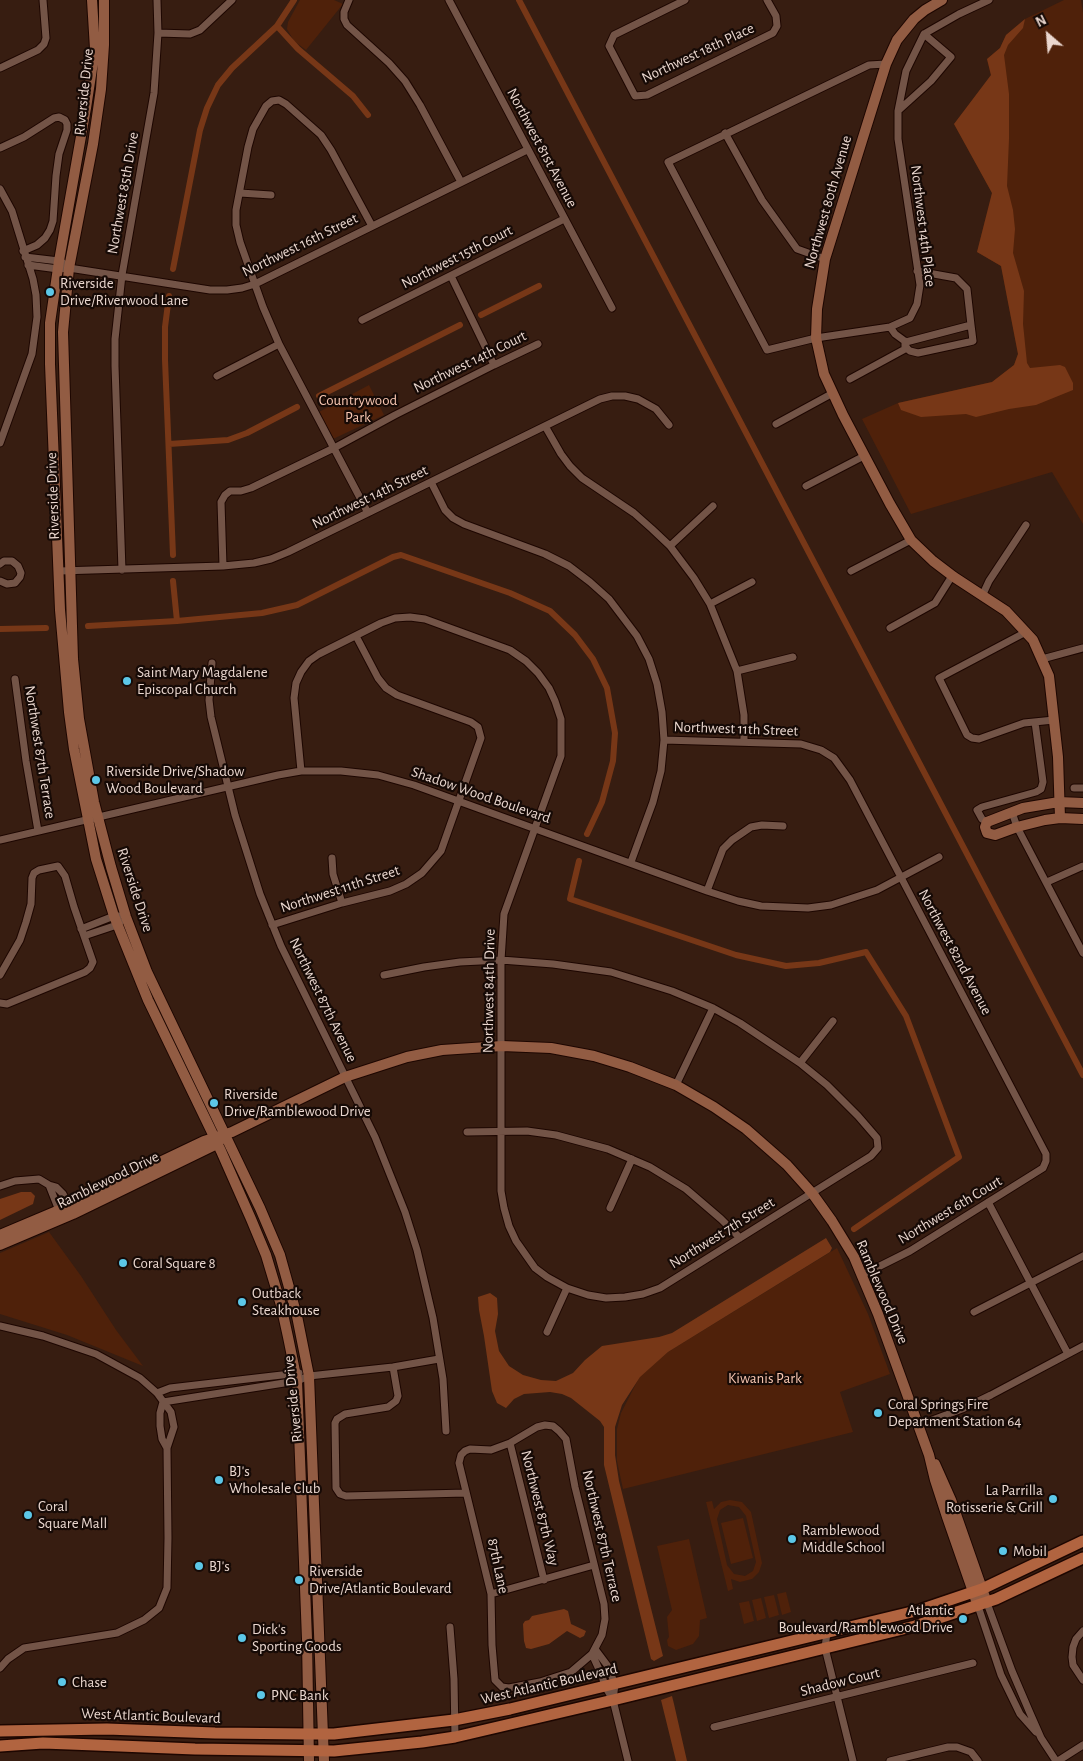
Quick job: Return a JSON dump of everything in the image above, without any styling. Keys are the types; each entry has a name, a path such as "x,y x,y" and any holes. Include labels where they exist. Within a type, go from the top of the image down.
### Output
{"main road":[{"name":"West Atlantic Boulevard","path":"0,1731 106,1729 322,1734 454,1720 510,1709 920,1610 978,1591 1083,1541"},
{"name":"West Atlantic Boulevard","path":"0,1746 43,1743 324,1756 455,1737 915,1626 983,1604 1083,1558"}],"street":[{"path":"0,68 38,50 44,44 46,38 43,0"},
{"name":"Riverside Drive","path":"92,0 95,49 58,265 50,323 61,630 68,712 93,818 126,917 147,972 260,1208 280,1255 294,1308 309,1376 324,1756"},
{"name":"Riverside Drive","path":"104,0 104,45 101,89 93,144 69,268 62,332 74,658 79,719 93,818 96,859 116,920 148,1000 215,1140 266,1255 281,1305 296,1377 308,1639 309,1756"},
{"name":"Northwest 85th Drive","path":"122,570 114,366 117,317 122,275 154,93 158,33 157,0"},
{"path":"158,33 190,34 200,30 232,0"},
{"path":"349,0 344,12 344,19 347,25 389,63 405,81 461,182"},
{"name":"Northwest 81st Avenue","path":"449,0 612,308"},
{"name":"Northwest 18th Place","path":"684,0 614,35 609,46 635,96 647,95 773,33 777,26 776,16 766,0"},
{"name":"Northwest 80th Avenue","path":"942,0 914,19 897,40 886,64 825,259 817,309 816,338 824,374 864,456 911,540 932,561 952,576 1006,610 1033,640 1048,676 1058,757 1060,818"},
{"path":"898,111 931,81 951,57 924,34 989,0"},
{"name":"Northwest 14th Place","path":"725,133 668,162 768,350 816,338 890,327 910,318 917,304 920,285 898,139 898,111 906,71 924,34"},
{"path":"825,259 797,249 762,200 725,133 868,65 886,64"},
{"path":"368,513 279,344 263,307 240,242 236,225 236,210 248,147 253,129 266,106 272,101 279,100 321,135 372,226"},
{"path":"0,148 24,137 54,118 59,117 65,120 67,130 59,154 53,221 45,238 37,246 24,254"},
{"name":"Northwest 16th Street","path":"24,254 69,268 210,290 226,290 255,284 527,150"},
{"path":"0,189 12,211 28,265 36,295 37,317 36,336 32,354 0,443"},
{"path":"240,193 271,195"},
{"name":"Northwest 15th Court","path":"362,320 564,219"},
{"name":"Northwest 16th Street","path":"28,265 58,265"},
{"path":"890,327 910,351 918,353 973,341 967,289 956,278 918,271"},
{"path":"451,276 494,364"},
{"path":"850,379 906,344 971,325"},
{"path":"217,376 279,344"},
{"name":"Northwest 14th Court","path":"223,566 221,502 230,491 241,491 251,488 334,448 494,364 538,344"},
{"path":"776,424 833,393"},
{"name":"Northwest 14th Street","path":"59,571 223,566 254,563 271,559 600,399 612,396 626,396 638,399 656,409 669,425"},
{"path":"545,426 570,466 582,478 634,513 670,546 694,578 710,604 737,672 744,715 744,742"},
{"path":"806,486 864,456"},
{"path":"431,482 445,510 453,518 464,524 545,554 561,562 590,582 609,599 637,636 649,658 657,684 664,740 661,771 653,802 631,862"},
{"path":"670,546 713,506"},
{"path":"983,594 989,581 1026,525"},
{"path":"851,571 911,540"},
{"path":"0,564 4,561 12,561 18,566 20,573 18,580 11,584 0,581"},
{"path":"890,628 935,603 952,576"},
{"path":"710,604 752,582"},
{"name":"Northwest 84th Drive","path":"301,771 294,698 296,683 301,672 308,661 319,654 395,618 425,619 510,650 526,661 538,673 555,701 562,737 560,756 504,914 501,960 502,1191 509,1226 516,1241 535,1268 567,1288"},
{"path":"1026,632 939,678 967,735 972,738 979,739 1024,723 1054,720"},
{"name":"Northwest 11th Street","path":"272,926 342,903 390,891 406,884 422,873 441,851 481,738 478,727 472,722 397,695 386,688 378,678 356,636"},
{"path":"1042,659 1083,648"},
{"path":"737,672 793,657"},
{"name":"Northwest 87th Avenue","path":"212,662 210,708 243,843 272,926 375,1137 409,1224 425,1281 443,1379 446,1431"},
{"name":"Northwest 87th Terrace","path":"15,679 38,831"},
{"path":"987,822 982,819 977,810 1041,789 1043,782 1034,722"},
{"name":"Northwest 11th Street","path":"664,740 801,744 821,750 834,758"},
{"name":"Northwest 82nd Avenue","path":"834,758 850,780 900,878 984,1034 1046,1154 1046,1161"},
{"name":"Shadow Wood Boulevard","path":"0,840 229,788 278,775 301,771 341,770 378,775 414,785 707,891 761,906 808,908 831,905 857,898 940,858"},
{"path":"1074,788 1083,788"},
{"path":"987,822 1034,806 1059,802 1083,803"},
{"path":"1012,812 1017,827 1080,941 1083,953"},
{"path":"987,822 986,829 992,835 1017,827 1060,818 1083,818"},
{"path":"707,891 723,849 732,840 751,827 762,824 783,826"},
{"path":"332,858 333,874 342,903"},
{"path":"0,974 20,940 31,904 32,878 34,873 58,866 62,869 93,962 85,972 7,1004 0,1003"},
{"path":"1047,882 1083,866"},
{"path":"81,929 126,917"},
{"path":"84,936 116,920"},
{"path":"384,975 460,962 501,960 553,964 611,972 672,991 713,1008 740,1023 800,1064 833,1022"},
{"path":"676,1085 713,1008"},
{"name":"Ramblewood Drive","path":"0,1245 345,1077 407,1057 442,1050 502,1046 551,1048 594,1056 630,1067 676,1085 714,1107 746,1129 787,1165 812,1193 845,1242 862,1275 919,1425 935,1480 983,1604 1041,1738"},
{"name":"Northwest 7th Street","path":"567,1288 588,1295 606,1298 643,1294 660,1288 871,1156 878,1148 877,1138 827,1085 800,1064"},
{"path":"467,1132 501,1130 556,1135 608,1149 650,1168 686,1189 740,1238"},
{"path":"610,1208 632,1159"},
{"name":"Northwest 6th Court","path":"862,1275 910,1251 1043,1168 1046,1161"},
{"path":"0,1186 15,1181 39,1179 49,1185 56,1186 71,1209"},
{"path":"49,1185 61,1214"},
{"path":"988,1202 1068,1354"},
{"name":"Ramblewood Drive","path":"0,1235 61,1214"},
{"path":"974,1312 1083,1256"},
{"path":"546,1332 567,1288"},
{"path":"0,1326 44,1336 96,1354 140,1378 157,1393 171,1412 174,1427 167,1448 167,1588 159,1608 144,1620 116,1633 24,1648 8,1659 0,1668"},
{"path":"919,1425 991,1396 1083,1346"},
{"path":"157,1393 170,1388 309,1376 439,1359"},
{"path":"393,1366 398,1396 396,1401 388,1407 345,1414 337,1419 335,1423 336,1488 340,1494 346,1496 466,1493"},
{"path":"162,1402 296,1377"},
{"path":"162,1402 160,1426 162,1440 167,1448"},
{"name":"Northwest 87th Terrace","path":"510,1443 537,1427 545,1425 553,1426 566,1439 575,1487 604,1604 605,1619 602,1635 594,1652"},
{"name":"87th Lane","path":"510,1443 491,1450 470,1449 461,1455 459,1463 491,1594 495,1680 502,1688 509,1688 557,1677 571,1672 594,1652"},
{"name":"Northwest 87th Way","path":"510,1443 544,1580"},
{"path":"491,1594 594,1565"},
{"name":"Ramblewood Drive","path":"983,1604 1001,1675 1020,1714 1041,1738 1057,1761"},
{"path":"450,1627 454,1679 455,1737"},
{"path":"1083,1631 1076,1639 1073,1647 1073,1665 1083,1680"},
{"path":"827,1632 825,1648 853,1761"},
{"path":"811,1636 825,1648"},
{"path":"594,1652 607,1665 613,1700 628,1761"},
{"name":"Shadow Court","path":"714,1727 973,1663"},
{"path":"1057,1761 1083,1745"},
{"path":"890,1761 948,1747 971,1752 978,1761"}],"green space":[{"path":"300,0 334,0 343,4 306,50 294,41 287,29 288,22"},
{"path":"1064,0 1081,0 1083,13 1083,524 1052,472 911,514 862,419 898,403 992,382 1014,365 1018,354 1001,266 977,252 992,193 954,124 991,76 987,59 1000,48 1006,35 1025,19"},
{"name":"Countrywood Park","path":"369,385 384,415 333,439 319,412"},
{"path":"49,1232 143,1366 67,1335 0,1314 0,1253"},
{"name":"Kiwanis Park","path":"837,1248 868,1314 890,1374 840,1392 853,1432 623,1489 617,1461 617,1429 621,1413 640,1376 668,1352"},
{"path":"730,1500 742,1502 751,1512 762,1563 759,1572 752,1579 740,1582 731,1579 733,1589 728,1591 706,1502 712,1501 714,1509 721,1502","holes":["728,1505 739,1507 746,1516 756,1562 753,1571 745,1576 734,1574 727,1565 717,1519 720,1510"]},
{"path":"743,1518 753,1558 731,1564 721,1523"},
{"path":"689,1539 707,1618 700,1620 699,1636 693,1644 676,1650 668,1646 667,1617 672,1610 657,1546"},
{"path":"786,1592 791,1612 782,1615 777,1594"},
{"path":"774,1595 779,1615 769,1618 764,1597"},
{"path":"761,1598 766,1618 757,1621 752,1600"},
{"path":"749,1601 754,1621 744,1624 739,1603"}],"shaded area":[{"path":"1025,19 1023,28 1008,45 1004,55 1009,94 1007,186 1013,210 1015,229 1013,253 1024,291 1023,324 1027,363 1030,368 1060,365 1065,367 1073,383 1073,390 1036,405 976,417 966,414 921,417 901,410 898,403 992,382 1014,365 1018,354 1001,266 977,252 992,193 954,124 991,75 987,59 1000,48 1006,35"},
{"path":"21,1192 31,1192 35,1196 33,1204 0,1220 0,1199"},
{"path":"826,1238 832,1248 830,1252 668,1352 640,1377 622,1405 615,1427 615,1455 619,1481 663,1656 654,1661 651,1659 604,1465 604,1427 600,1421 571,1398 562,1394 550,1392 524,1394 514,1399 506,1408 497,1403 492,1391 478,1297 490,1293 497,1298 498,1314 495,1331 499,1351 509,1366 523,1375 541,1380 556,1381 573,1373 602,1346 659,1337 672,1333"},
{"path":"564,1609 568,1611 571,1624 586,1631 584,1636 580,1638 567,1631 549,1644 531,1649 526,1648 523,1624 525,1621 529,1620 532,1616"},
{"path":"672,1696 687,1761 676,1761 661,1700"}],"waterway":[{"path":"173,269 200,130 207,108 218,85 232,68 277,26 294,0"},
{"path":"519,0 1083,1075"},
{"path":"277,26 298,49 353,96 368,115"},
{"path":"481,315 539,286"},
{"path":"169,296 165,327 165,360 173,555"},
{"path":"319,396 460,325"},
{"path":"169,444 228,440 247,433 297,407"},
{"path":"88,626 177,621 262,613 297,605 393,557 401,555 510,593 550,611 575,635 593,659 607,688 615,733 613,761 602,802 587,834"},
{"path":"173,581 177,621"},
{"path":"0,629 46,628"},
{"path":"579,861 570,899 736,955 786,966 819,963 866,952 906,1016 959,1157 854,1229"}],"place":[{"name":"Riverside Drive/Riverwood Lane","path":"50,292"},
{"name":"Saint Mary Magdalene Episcopal Church","path":"127,681"},
{"name":"Riverside Drive/Shadow Wood Boulevard","path":"96,780"},
{"name":"Riverside Drive/Ramblewood Drive","path":"214,1103"},
{"name":"Coral Square 8","path":"123,1263"},
{"name":"Outback Steakhouse","path":"242,1302"},
{"name":"Coral Springs Fire Department Station 64","path":"878,1413"},
{"name":"BJ's Wholesale Club","path":"219,1480"},
{"name":"La Parrilla Rotisserie & Grill","path":"1053,1499"},
{"name":"Coral Square Mall","path":"28,1515"},
{"name":"Ramblewood Middle School","path":"792,1539"},
{"name":"Mobil","path":"1003,1551"},
{"name":"BJ's","path":"199,1566"},
{"name":"Riverside Drive/Atlantic Boulevard","path":"299,1580"},
{"name":"Atlantic Boulevard/Ramblewood Drive","path":"963,1619"},
{"name":"Dick's Sporting Goods","path":"242,1638"},
{"name":"Chase","path":"62,1682"},
{"name":"PNC Bank","path":"261,1695"}]}
